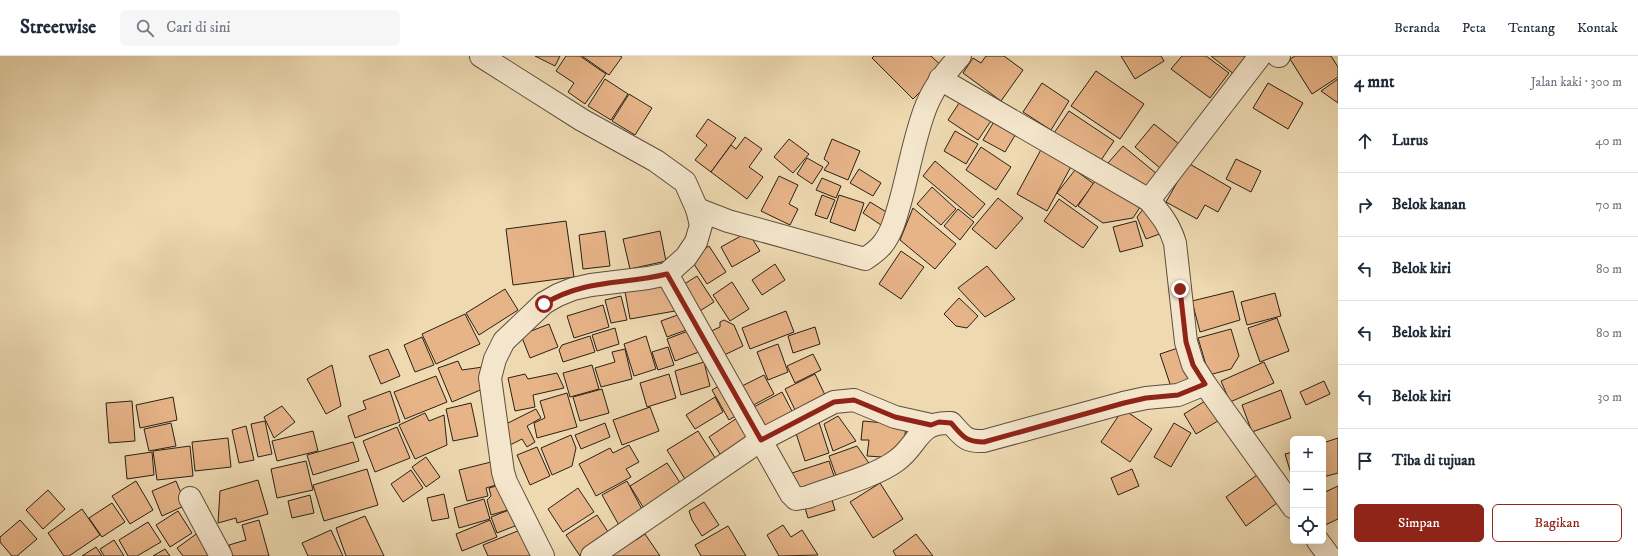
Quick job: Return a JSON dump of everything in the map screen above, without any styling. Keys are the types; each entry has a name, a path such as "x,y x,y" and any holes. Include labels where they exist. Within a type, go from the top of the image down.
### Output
{"street":[{"path":"481,56 582,120 662,166 685,182 697,209 701,225 696,242 686,257 667,274 648,278 591,285 573,289 558,295 544,304 504,341 495,359 490,378 503,472 506,482 543,556"},
{"path":"697,209 728,221 865,259 873,254 882,245 893,226 907,179 916,138 924,111 940,79 960,56"},
{"path":"1149,200 1260,56"},
{"path":"940,79 1149,200 1165,218 1175,243 1186,342 1193,365 1290,503"},
{"path":"667,274 791,494 796,499 808,497 884,468 898,460 924,430 939,422 951,423 962,437 973,442 984,442 1131,401 1178,395 1205,384"},
{"path":"592,556 761,440 834,402 854,400 895,417 931,425"},
{"path":"190,498 221,556"},
{"path":"1320,544 1329,556"}],"building":[{"path":"535,56 560,56 555,66"},
{"path":"566,56 580,56 606,74 585,104 568,92 574,83 556,71"},
{"path":"582,56 620,56 622,57 609,75"},
{"path":"874,56 931,56 944,68 913,99 872,58"},
{"path":"986,56 1004,56 1023,70 1001,101 963,73 973,58 981,63"},
{"path":"1121,56 1161,56 1164,61 1135,79"},
{"path":"1182,56 1206,56 1229,73 1210,98 1171,69"},
{"path":"1211,56 1250,56 1235,75"},
{"path":"1295,56 1331,56 1338,67 1338,77 1312,94 1290,59"},
{"path":"1096,71 1144,104 1120,139 1071,106"},
{"path":"605,79 628,94 611,120 588,106"},
{"path":"1338,79 1338,103 1321,91"},
{"path":"1042,83 1069,101 1051,130 1023,112"},
{"path":"1268,83 1303,103 1288,129 1253,108"},
{"path":"629,94 652,108 635,135 612,121"},
{"path":"963,97 993,118 978,140 948,120"},
{"path":"1069,111 1114,141 1099,163 1054,133"},
{"path":"708,119 736,138 711,172 695,160 707,145 696,136"},
{"path":"995,120 1017,132 1005,152 983,140"},
{"path":"1154,124 1179,144 1160,168 1135,147"},
{"path":"955,131 978,144 966,164 944,151"},
{"path":"745,137 762,149 749,167 763,177 747,199 711,172 731,145 736,149"},
{"path":"789,139 809,154 793,173 774,157"},
{"path":"832,139 860,151 848,180 824,170 829,163 824,159"},
{"path":"1044,144 1074,161 1047,211 1017,194"},
{"path":"1123,146 1157,174 1143,191 1108,163"},
{"path":"981,147 1011,167 996,190 966,170"},
{"path":"807,158 823,167 812,184 797,174"},
{"path":"1236,159 1261,171 1251,192 1226,179"},
{"path":"935,161 985,204 973,218 923,176"},
{"path":"1188,163 1231,188 1218,212 1205,205 1197,219 1166,202"},
{"path":"859,169 881,183 873,196 850,183"},
{"path":"1075,170 1094,184 1076,207 1057,193"},
{"path":"1101,172 1144,201 1133,218 1103,223 1078,206"},
{"path":"779,176 798,185 789,204 798,209 790,225 761,211"},
{"path":"822,178 841,186 836,198 816,190"},
{"path":"932,187 956,209 941,225 917,204"},
{"path":"822,195 835,200 827,219 815,215"},
{"path":"839,195 864,203 855,231 830,222"},
{"path":"998,198 1023,218 996,249 972,229"},
{"path":"1059,199 1098,227 1083,248 1044,221"},
{"path":"870,202 888,213 881,225 863,213"},
{"path":"1147,204 1165,232 1146,239 1137,217"},
{"path":"913,208 956,244 935,269 900,240"},
{"path":"958,209 974,222 960,240 944,226"},
{"path":"566,221 574,277 513,285 506,229"},
{"path":"1136,221 1143,246 1120,252 1113,227"},
{"path":"605,231 610,266 583,269 579,235"},
{"path":"660,231 666,261 630,269 623,239"},
{"path":"748,232 760,251 732,267 721,247"},
{"path":"709,246 726,272 707,284 690,258"},
{"path":"901,251 924,267 901,299 879,284"},
{"path":"775,264 785,280 762,295 752,280"},
{"path":"987,266 1015,299 985,317 958,288"},
{"path":"697,276 714,302 695,314 678,288"},
{"path":"654,281 676,298 675,311 630,319 624,286"},
{"path":"732,282 749,309 730,321 713,295"},
{"path":"505,289 518,310 479,335 466,313"},
{"path":"1233,291 1240,320 1200,332 1192,301"},
{"path":"1275,293 1281,316 1247,325 1241,302"},
{"path":"621,296 627,320 611,323 605,300"},
{"path":"959,298 978,316 967,328 956,326 944,314"},
{"path":"603,305 609,327 574,338 567,316"},
{"path":"786,311 794,332 750,349 742,328"},
{"path":"686,312 692,328 667,337 661,321"},
{"path":"465,314 480,344 436,364 422,334"},
{"path":"1277,318 1289,351 1260,362 1248,328"},
{"path":"724,320 734,325 743,346 718,358 707,333 720,327 720,322"},
{"path":"549,324 558,347 530,358 521,335"},
{"path":"815,327 820,344 793,353 788,336"},
{"path":"615,328 619,344 597,351 592,335"},
{"path":"696,328 704,350 675,361 667,339"},
{"path":"1231,329 1239,356 1231,369 1209,375 1198,338"},
{"path":"590,336 595,352 563,362 559,350 562,345"},
{"path":"646,336 656,369 634,376 624,344"},
{"path":"422,337 434,365 415,372 404,345"},
{"path":"778,344 788,372 768,380 757,352"},
{"path":"668,347 674,365 658,370 652,352"},
{"path":"1181,347 1192,380 1171,387 1160,354"},
{"path":"388,349 400,376 381,384 369,356"},
{"path":"625,349 632,379 601,387 595,368 615,362 612,352"},
{"path":"813,354 821,370 795,383 787,366"},
{"path":"458,361 462,370 483,367 485,388 452,402 438,368"},
{"path":"704,362 710,386 681,395 675,371"},
{"path":"1264,362 1274,383 1230,402 1221,381"},
{"path":"332,365 341,406 326,414 307,379"},
{"path":"592,365 599,389 570,397 563,373"},
{"path":"557,373 564,388 533,395 535,407 515,411 508,378 525,374 528,379"},
{"path":"669,374 676,398 647,407 640,383"},
{"path":"815,374 825,395 795,410 785,389"},
{"path":"764,375 774,394 748,408 738,388"},
{"path":"436,376 447,402 405,419 394,392"},
{"path":"1324,381 1330,394 1306,405 1300,392"},
{"path":"726,382 743,411 729,420 712,390"},
{"path":"602,389 609,413 580,421 573,397"},
{"path":"1281,390 1291,418 1252,432 1242,405"},
{"path":"390,391 400,422 355,438 348,416 366,409 363,401"},
{"path":"782,392 793,413 763,429 752,408"},
{"path":"567,393 577,427 537,438 534,423 545,418 540,401"},
{"path":"173,397 177,420 140,428 136,405"},
{"path":"715,397 723,412 695,429 686,415"},
{"path":"1210,398 1223,418 1196,434 1184,414"},
{"path":"132,401 135,441 109,443 106,403"},
{"path":"471,403 478,436 453,441 446,409"},
{"path":"282,406 295,422 274,438 264,417"},
{"path":"650,407 659,431 622,445 613,420"},
{"path":"536,409 541,418 527,426 535,442 527,447 522,439 510,445 506,424"},
{"path":"1123,409 1152,429 1130,462 1101,442"},
{"path":"425,413 429,421 444,415 447,445 415,459 399,425"},
{"path":"740,416 755,440 724,460 709,437"},
{"path":"838,416 856,441 833,451 824,424"},
{"path":"818,419 829,453 805,461 794,427"},
{"path":"265,421 272,454 258,457 251,424"},
{"path":"863,421 906,425 905,435 908,447 882,457 867,456 869,440 861,440"},
{"path":"171,423 176,446 149,451 144,429"},
{"path":"605,423 610,437 581,449 575,435"},
{"path":"1174,423 1191,433 1171,467 1154,457"},
{"path":"246,426 254,460 239,463 232,430"},
{"path":"397,427 410,458 375,472 363,441"},
{"path":"313,431 318,451 277,461 272,441"},
{"path":"698,431 719,464 688,484 667,450"},
{"path":"571,435 576,448 572,466 552,475 541,448"},
{"path":"228,438 231,467 195,471 192,442"},
{"path":"1338,438 1338,473 1326,476 1326,472 1326,442"},
{"path":"353,442 359,461 313,475 307,455"},
{"path":"629,445 639,462 626,469 631,477 596,496 579,464 610,448 613,453"},
{"path":"190,446 193,476 157,480 153,451"},
{"path":"857,446 873,469 838,481 829,456"},
{"path":"537,447 550,476 530,485 517,455"},
{"path":"152,452 154,475 127,479 125,456"},
{"path":"1290,453 1290,470 1285,454"},
{"path":"426,457 440,477 426,487 412,467"},
{"path":"306,461 313,490 277,498 271,469"},
{"path":"829,461 836,482 798,494 792,473"},
{"path":"491,462 496,485 486,488 488,496 467,501 459,470"},
{"path":"667,463 683,487 645,510 630,486"},
{"path":"367,469 378,505 324,521 313,485"},
{"path":"1132,469 1139,486 1118,495 1111,478"},
{"path":"411,470 423,488 403,502 391,484"},
{"path":"1257,475 1277,503 1246,526 1226,497"},
{"path":"258,480 268,514 237,523 236,518 218,523 220,491"},
{"path":"136,481 153,510 130,524 112,496"},
{"path":"176,481 186,505 162,516 152,491"},
{"path":"627,481 644,513 620,527 602,495"},
{"path":"880,483 903,519 873,538 850,502"},
{"path":"504,484 511,509 491,515 487,500 491,496 489,488"},
{"path":"1338,486 1338,519 1326,525 1326,508 1326,492"},
{"path":"578,488 594,512 563,532 548,509"},
{"path":"48,490 65,509 43,529 26,510"},
{"path":"830,493 835,510 808,518 803,501"},
{"path":"444,494 449,518 432,521 427,498"},
{"path":"310,495 314,513 292,518 288,501"},
{"path":"484,499 490,519 459,528 454,508"},
{"path":"704,502 719,525 702,536 692,520 689,511"},
{"path":"112,503 125,522 102,537 89,518"},
{"path":"514,508 520,524 497,533 491,517"},
{"path":"82,509 100,535 69,556 64,556 48,533"},
{"path":"178,511 192,533 170,547 156,525"},
{"path":"597,515 612,538 585,556 580,556 566,535"},
{"path":"365,516 384,556 346,556 336,528"},
{"path":"20,520 37,539 17,556 12,556 0,542 0,537"},
{"path":"259,520 269,556 232,556 229,545 246,540 242,525"},
{"path":"490,520 497,537 462,551 456,534"},
{"path":"148,522 161,542 137,556 128,556 119,540"},
{"path":"783,525 791,537 802,530 818,555 779,556 767,535"},
{"path":"728,526 746,556 701,556 695,545"},
{"path":"525,528 537,556 488,556 483,545"},
{"path":"331,530 343,556 308,556 302,543"},
{"path":"199,532 210,556 183,556 177,548"},
{"path":"645,534 660,556 602,556 633,537 636,540"},
{"path":"916,534 933,556 896,556 893,551"},
{"path":"114,540 124,556 104,556 100,549"},
{"path":"96,547 102,556 82,556"},
{"path":"165,549 170,556 153,556"}],"route":[{"path":"544,304 558,295 573,289 667,274 761,440 834,402 854,400 895,417 931,425 939,422 951,423 962,437 973,442 984,442 1000,436 1124,403 1146,398 1163,398 1178,395 1205,384 1193,365 1186,342 1180,289"}]}
